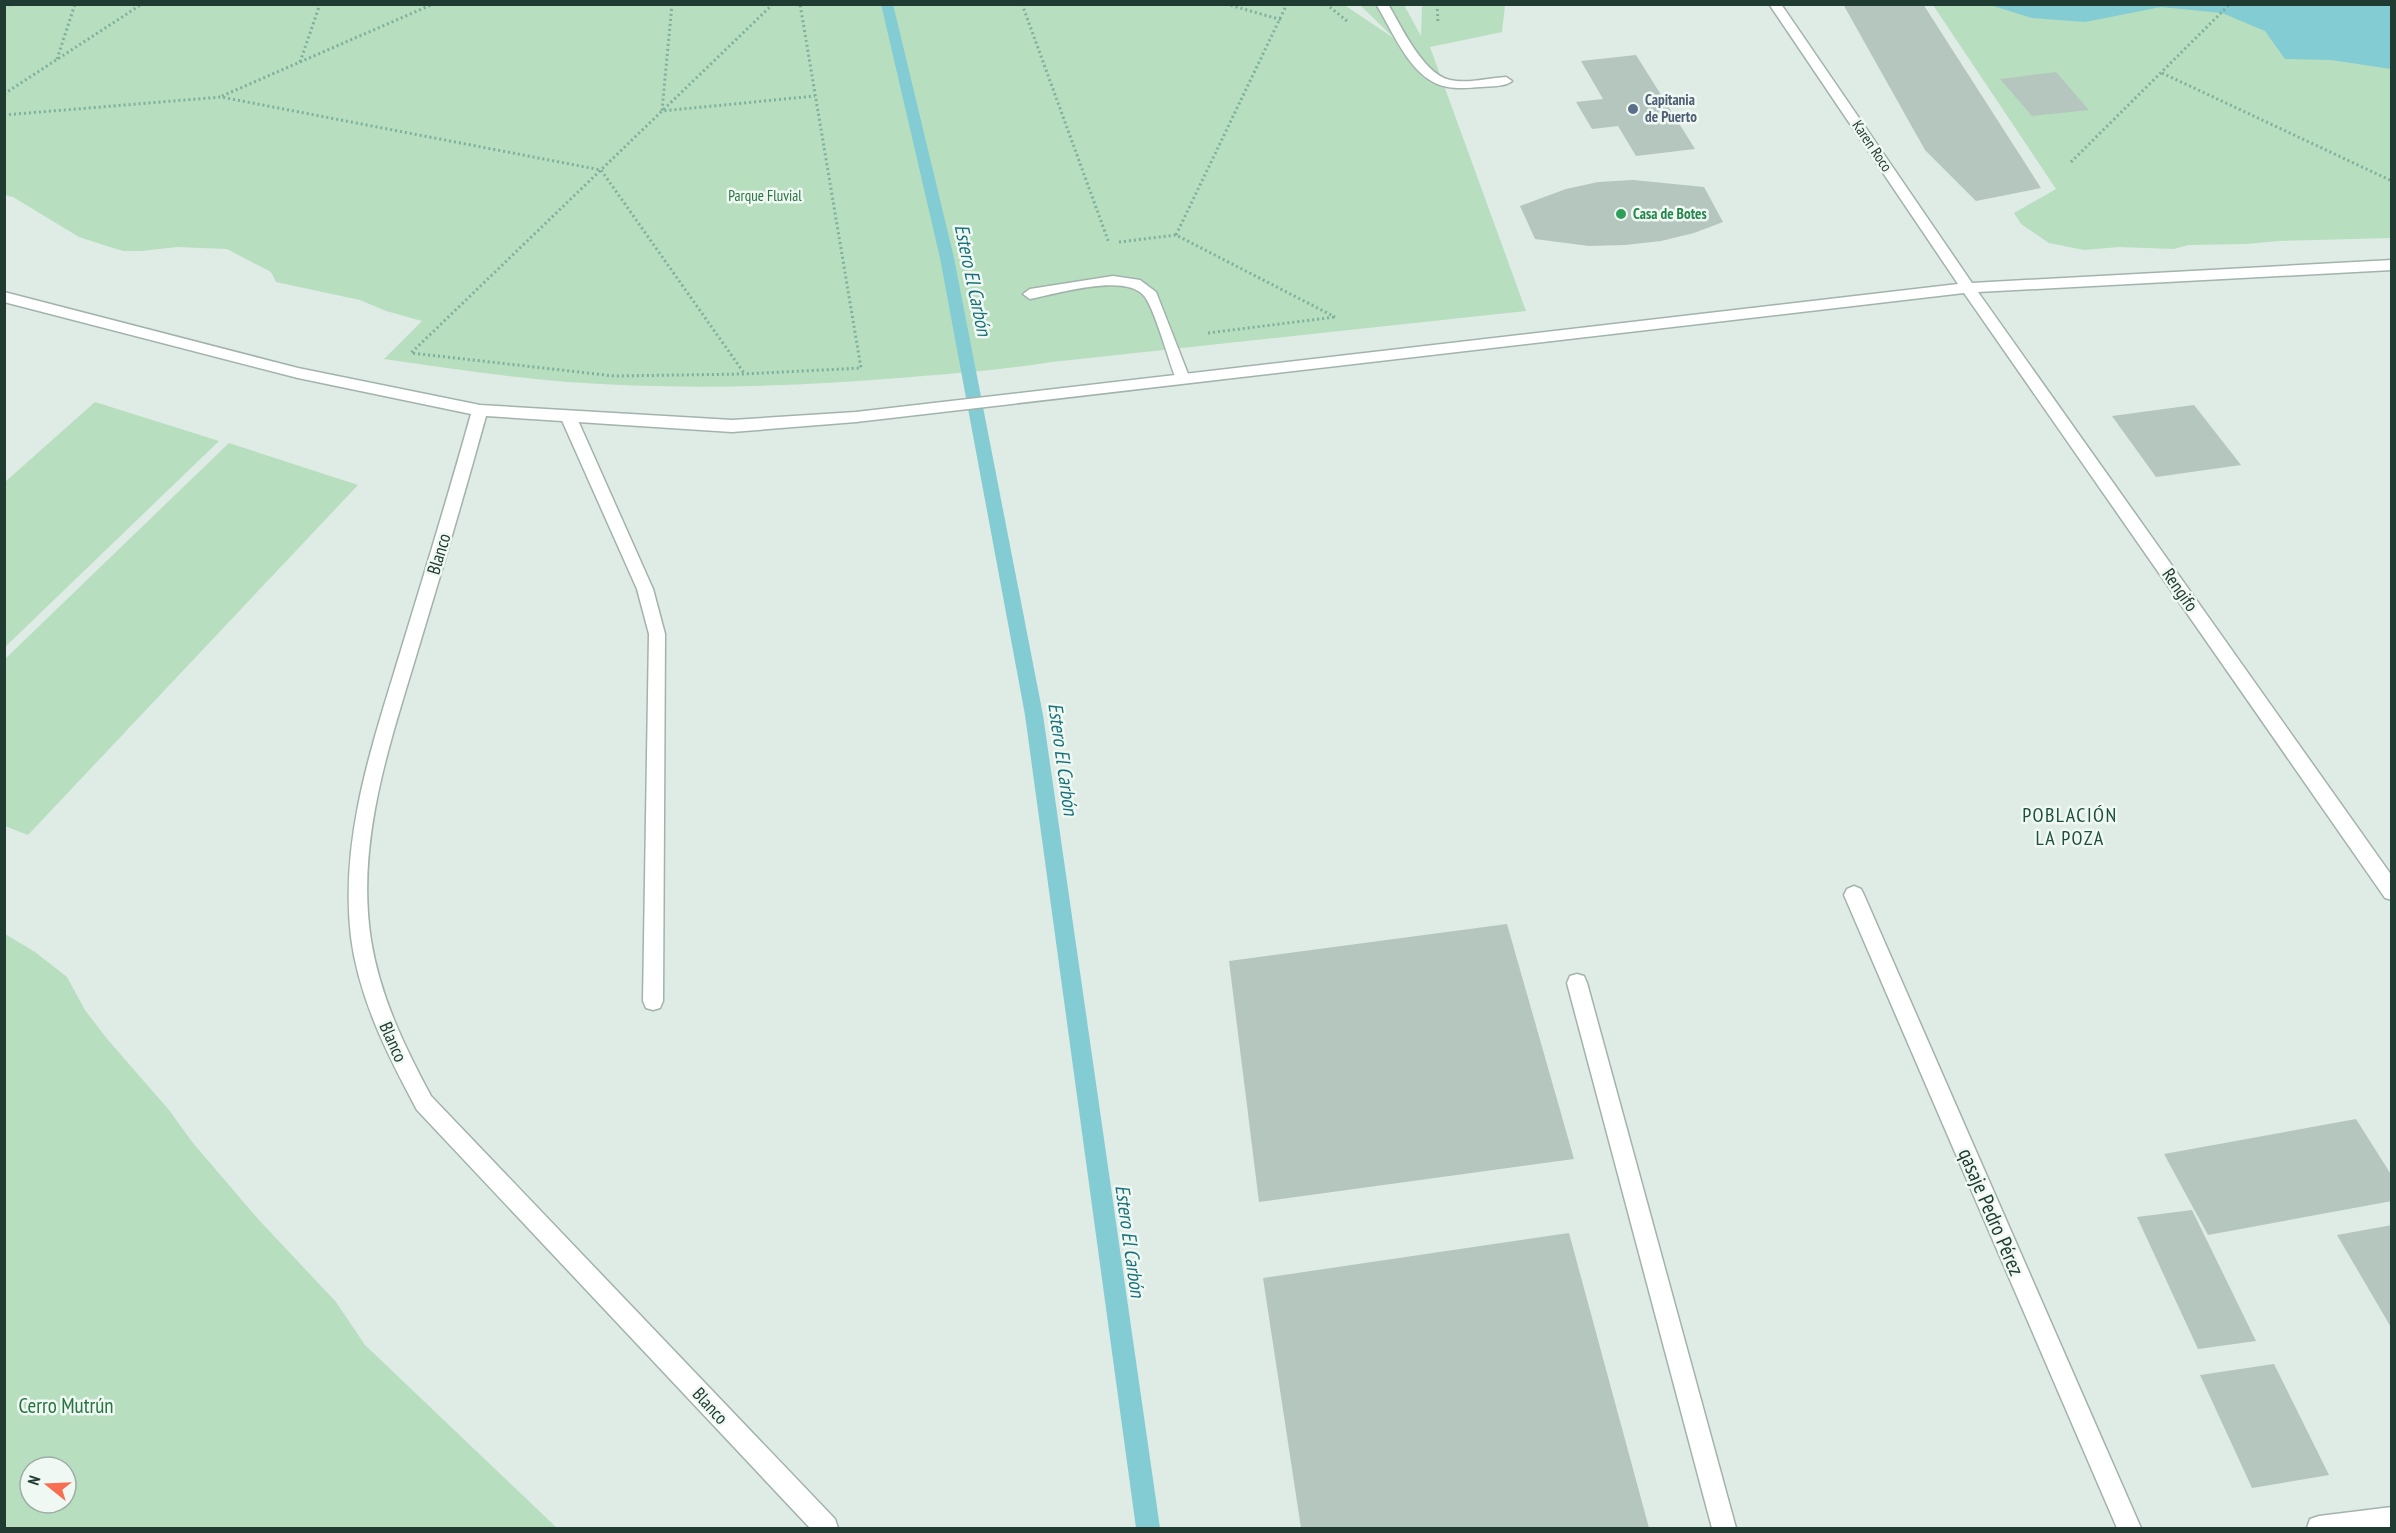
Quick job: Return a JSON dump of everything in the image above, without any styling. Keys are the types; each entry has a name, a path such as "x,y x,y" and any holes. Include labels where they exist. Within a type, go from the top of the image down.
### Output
{"street":[{"path":"1382,4 1423,68 1434,79 1449,84 1506,81"},
{"name":"Karen Roco","path":"1775,4 1968,288"},
{"path":"4,297 298,374 480,410 732,426 856,417 1968,288 2391,265"},
{"path":"1030,294 1113,281 1136,283 1147,289 1153,298 1183,378"},
{"name":"Rengifo","path":"1968,288 2391,892"},
{"name":"Blanco","path":"480,410 379,753 364,813 358,874 361,937 373,994 394,1050 424,1103 826,1528"},
{"path":"568,416 645,589 657,634 653,1001"},
{"name":"qasaje Pedro Pérez","path":"1854,895 2129,1528"},
{"path":"1577,983 1724,1528"},
{"path":"2319,1528 2391,1519"}],"path":[{"path":"4,5 26,4"},
{"path":"57,59 75,4"},
{"path":"4,94 142,4"},
{"path":"300,62 320,4"},
{"path":"221,97 433,4"},
{"path":"662,111 672,4"},
{"path":"773,4 411,353 614,376 744,374 861,368 800,4"},
{"path":"1022,4 1108,243 1176,235 1335,317 1167,337"},
{"path":"1226,4 1282,20"},
{"path":"1176,235 1282,20 1287,4"},
{"path":"2071,162 2230,4"},
{"path":"2162,73 2391,181"},
{"path":"662,111 815,96"},
{"path":"4,115 221,97 601,170 744,374"}],"green space":[{"name":"Parque Fluvial","path":"1343,4 1395,39 1360,5 1404,5 1421,36 1422,5 1505,5 1502,32 1430,47 1526,311 995,370 858,381 693,387 568,382 384,359 422,321 386,311 360,300 276,282 271,272 227,249 177,247 123,251 79,237 13,197 5,195 4,5"},
{"path":"1933,5 2391,5 2391,238 2188,245 2174,249 2119,247 2084,250 2049,243 2021,224 2014,213 2056,189"},
{"path":"95,402 219,441 5,647 5,482"},
{"path":"229,443 358,485 28,835 5,826 5,659"},
{"name":"Cerro Mutrún","path":"5,934 35,952 67,977 85,1010 108,1040 258,1219 336,1302 365,1345 557,1528 5,1528"}],"water":[{"path":"1990,5 2391,5 2391,69 2331,60 2285,59 2265,31 2222,13 2161,7 2085,22 2032,18"}],"building":[{"path":"1843,4 1923,4 2041,188 1976,201 1925,150"},
{"path":"1636,55 1695,149 1636,156 1618,126 1592,129 1576,102 1603,99 1581,61"},
{"path":"2056,72 2089,110 2032,116 2000,79"},
{"name":"Casa de Botes","path":"1633,180 1704,187 1723,222 1694,233 1661,241 1589,246 1535,239 1520,206 1566,189 1598,182"},
{"path":"2194,405 2241,465 2156,477 2112,416"},
{"path":"1507,924 1574,1159 1259,1202 1229,961"},
{"path":"2356,1119 2392,1176 2392,1201 2208,1235 2164,1154"},
{"path":"2192,1210 2256,1341 2198,1349 2137,1217"},
{"path":"2392,1225 2392,1329 2337,1235"},
{"path":"1569,1233 1649,1528 1301,1528 1263,1278"},
{"path":"2274,1364 2329,1475 2252,1488 2200,1375"}],"waterway":[{"name":"Estero El Carbón","path":"887,4 947,258 1034,715 1148,1528"}],"place":[{"name":"Capitania de Puerto","path":"1633,109"},
{"name":"Casa de Botes","path":"1621,214"}],"district":[{"name":"POBLACIÓN LA POZA","path":"2070,826"}]}
